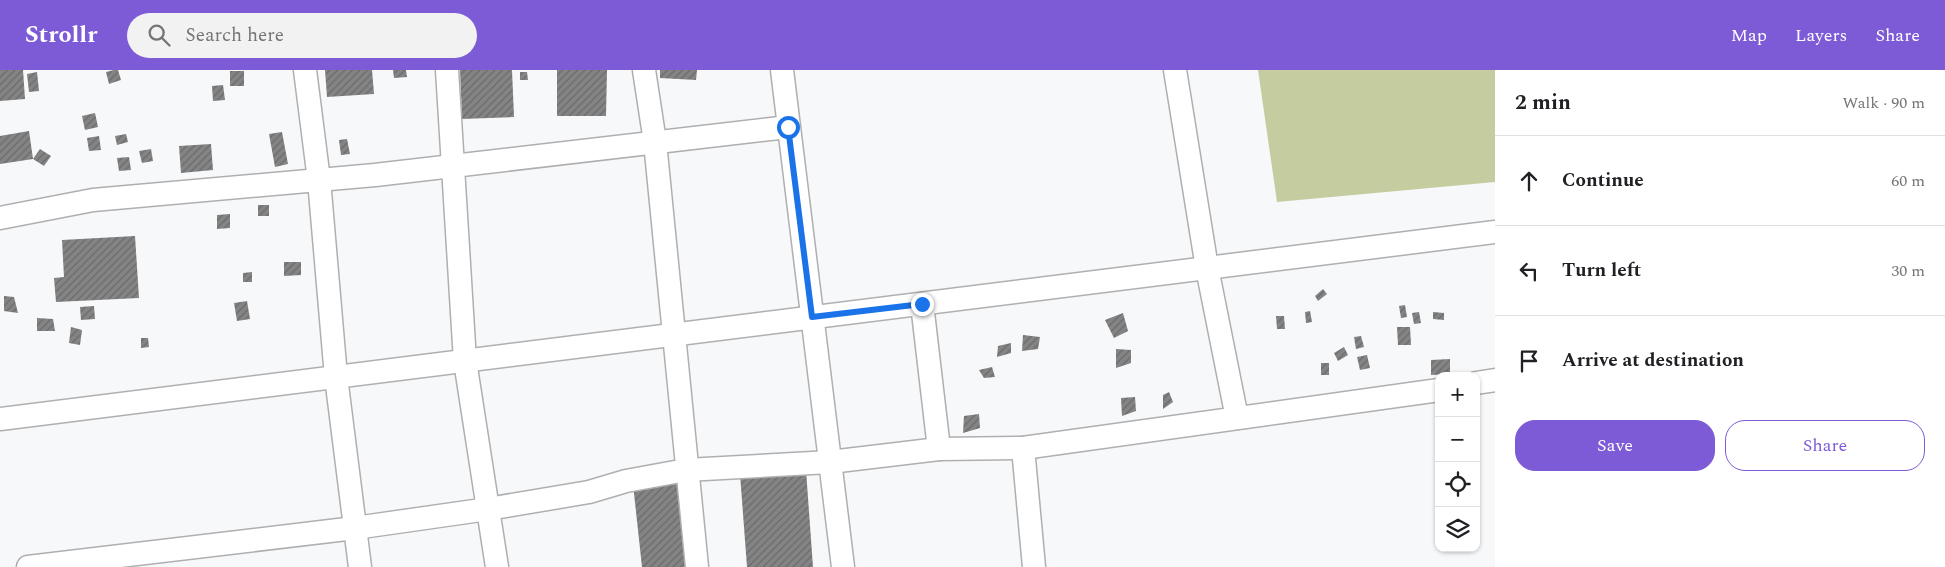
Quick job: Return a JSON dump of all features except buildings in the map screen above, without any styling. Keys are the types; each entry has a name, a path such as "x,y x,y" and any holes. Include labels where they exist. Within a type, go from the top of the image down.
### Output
{"street":[{"path":"305,70 320,180 336,377 360,567"},
{"path":"447,70 465,361 497,567"},
{"path":"644,70 655,142 697,567"},
{"path":"782,70 843,567"},
{"path":"1175,70 1207,268 1237,418"},
{"path":"0,218 93,200 454,166 788,127"},
{"path":"0,419 1495,232"},
{"path":"922,304 939,449"},
{"path":"1480,382 1495,380"},
{"path":"28,567 355,528 488,509 589,492 626,481 686,470 830,462 939,449 1023,448 1435,391"},
{"path":"1023,448 1034,567"}],"green space":[{"path":"1258,70 1495,70 1495,182 1277,202"}],"route":[{"path":"788,127 812,317 922,304"}]}
